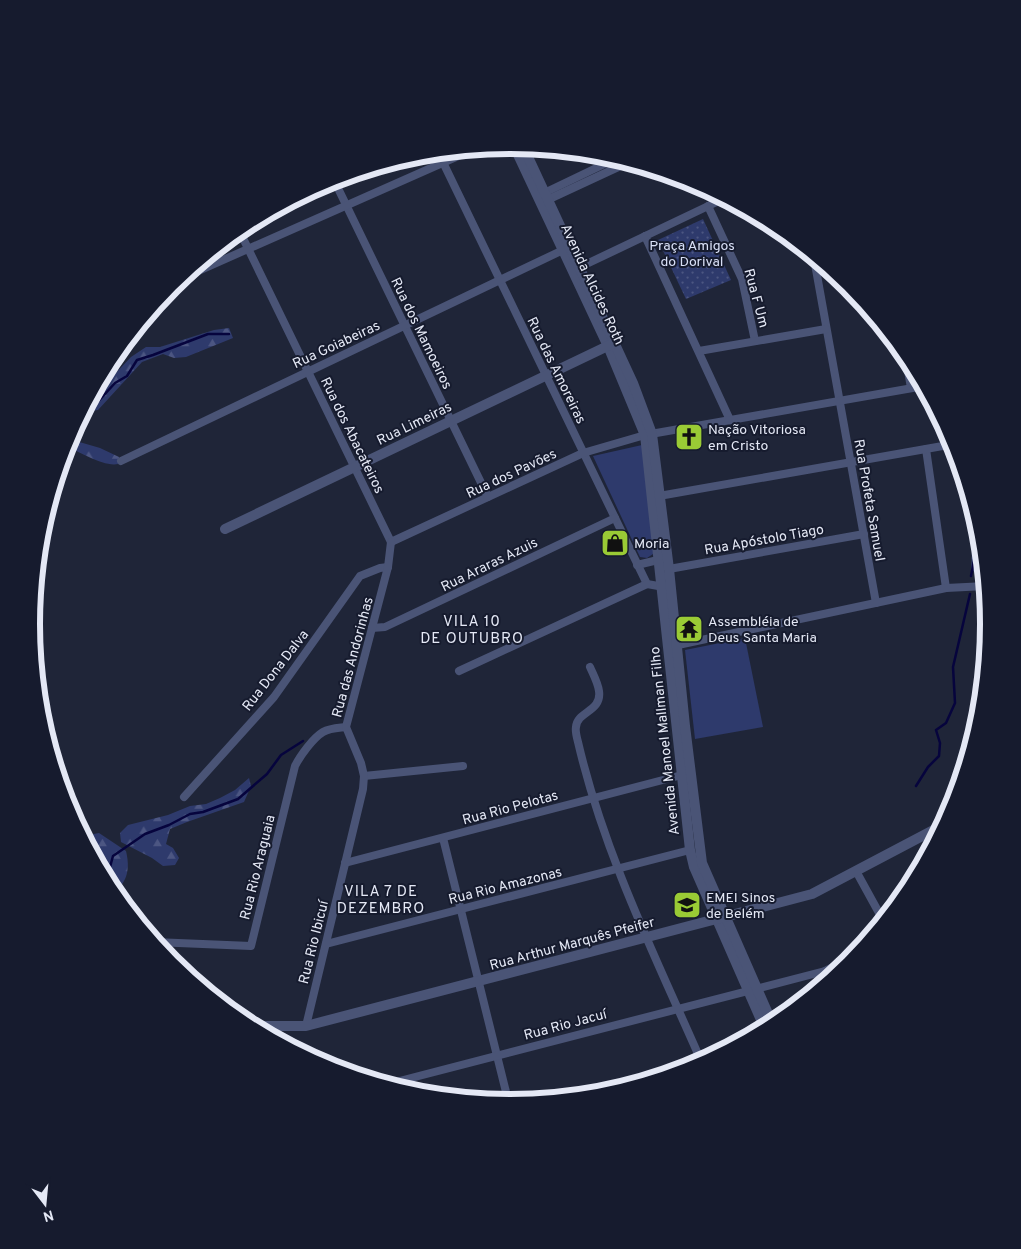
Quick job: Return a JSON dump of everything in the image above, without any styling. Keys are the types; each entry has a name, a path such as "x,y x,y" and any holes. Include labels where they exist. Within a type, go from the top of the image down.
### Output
{"street":[{"name":"Avenida Alcides Roth","path":"518,154 542,198 611,345 633,383 649,435"},
{"name":"Avenida Alcides Roth","path":"525,154 562,250 576,269"},
{"path":"203,269 455,157"},
{"name":"Rua das Amoreiras","path":"441,159 647,584"},
{"path":"542,198 606,164"},
{"path":"542,198 618,167"},
{"name":"Rua dos Mamoeiros","path":"337,187 488,497"},
{"path":"576,269 717,202"},
{"name":"Rua F Um","path":"708,206 742,279 755,341"},
{"path":"645,236 730,420"},
{"name":"Rua dos Abacateiros","path":"243,238 391,542"},
{"name":"Rua Goiabeiras","path":"121,461 562,250"},
{"name":"Rua Profeta Samuel","path":"819,269 826,329 876,603"},
{"path":"699,351 826,329"},
{"name":"Rua Limeiras","path":"225,529 611,345"},
{"path":"908,373 911,388"},
{"name":"Rua dos Pavões","path":"391,542 583,453 649,435 917,387"},
{"name":"Avenida Manoel Mallman Filho","path":"649,435 670,569 666,587 690,850 694,867 721,918 752,989 763,1022"},
{"name":"Avenida Manoel Mallman Filho","path":"649,435 658,560 666,587 678,645 685,726 702,863 721,918"},
{"path":"659,496 946,446"},
{"path":"926,449 946,588"},
{"name":"Rua Araras Azuis","path":"372,628 385,628 615,518"},
{"name":"Rua Apóstolo Tiago","path":"670,569 864,534"},
{"name":"Rua das Andorinhas","path":"345,863 363,789 364,776 346,727 388,567 391,542"},
{"path":"638,565 658,560"},
{"name":"Rua Dona Dalva","path":"184,797 280,689 360,576 388,567"},
{"path":"459,671 647,584 666,587"},
{"path":"678,645 946,588 979,586"},
{"path":"590,667 600,690 599,699 594,708 579,719 576,727 593,798 617,869 699,1055"},
{"name":"Rua Rio Araguaia","path":"164,942 251,946 294,766 300,756 322,732 333,728 346,727"},
{"path":"364,776 463,766"},
{"name":"Rua Rio Pelotas","path":"345,863 682,775"},
{"name":"Rua Arthur Marquês Pfeifer","path":"265,1026 306,1026 812,894 933,830"},
{"path":"443,838 507,1095"},
{"name":"Rua Rio Amazonas","path":"326,944 690,850"},
{"name":"Rua Rio Ibicuí","path":"306,1026 345,863"},
{"path":"856,871 880,915"},
{"name":"Rua Rio Jacuí","path":"398,1081 825,970 834,966"},
{"name":"Avenida Manoel Mallman Filho","path":"752,989 769,1018"}],"green space":[{"name":"Praça Amigos do Dorival","path":"703,219 731,280 686,299 658,240"},
{"path":"229,328 233,338 186,357 174,358 163,354 142,362 98,410 92,411 108,382 131,357 146,347 160,347 214,330"},
{"path":"77,441 100,448 119,457 118,464 106,463 74,450"},
{"path":"642,445 653,547 653,554 647,558 640,557 593,456"},
{"path":"973,538 978,574 971,570"},
{"path":"745,638 763,727 695,739 685,650"},
{"path":"249,778 251,786 244,802 170,829 166,844 173,848 179,858 175,865 163,866 121,842 120,833 128,825 168,815 190,806 206,804 235,790"},
{"path":"99,833 126,851 128,869 120,887 103,860 90,835"}],"waterway":[{"path":"94,406 115,383 127,376 137,360 208,334 229,334"},
{"path":"971,576 975,553"},
{"path":"916,786 928,767 939,756 940,743 936,730 946,723 955,703 953,667 970,594"},
{"path":"109,869 113,856 145,834 169,825 190,814 203,812 238,799 267,774 281,755 303,741"}],"place":[{"name":"Nação Vitoriosa em Cristo","path":"689,437"},
{"name":"Moria","path":"615,543"},
{"name":"Assembléia de Deus Santa Maria","path":"689,629"},
{"name":"EMEI Sinos de Belém","path":"687,905"}],"district":[{"name":"VILA 10 DE OUTUBRO","path":"472,630"},
{"name":"VILA 7 DE DEZEMBRO","path":"381,900"}]}
